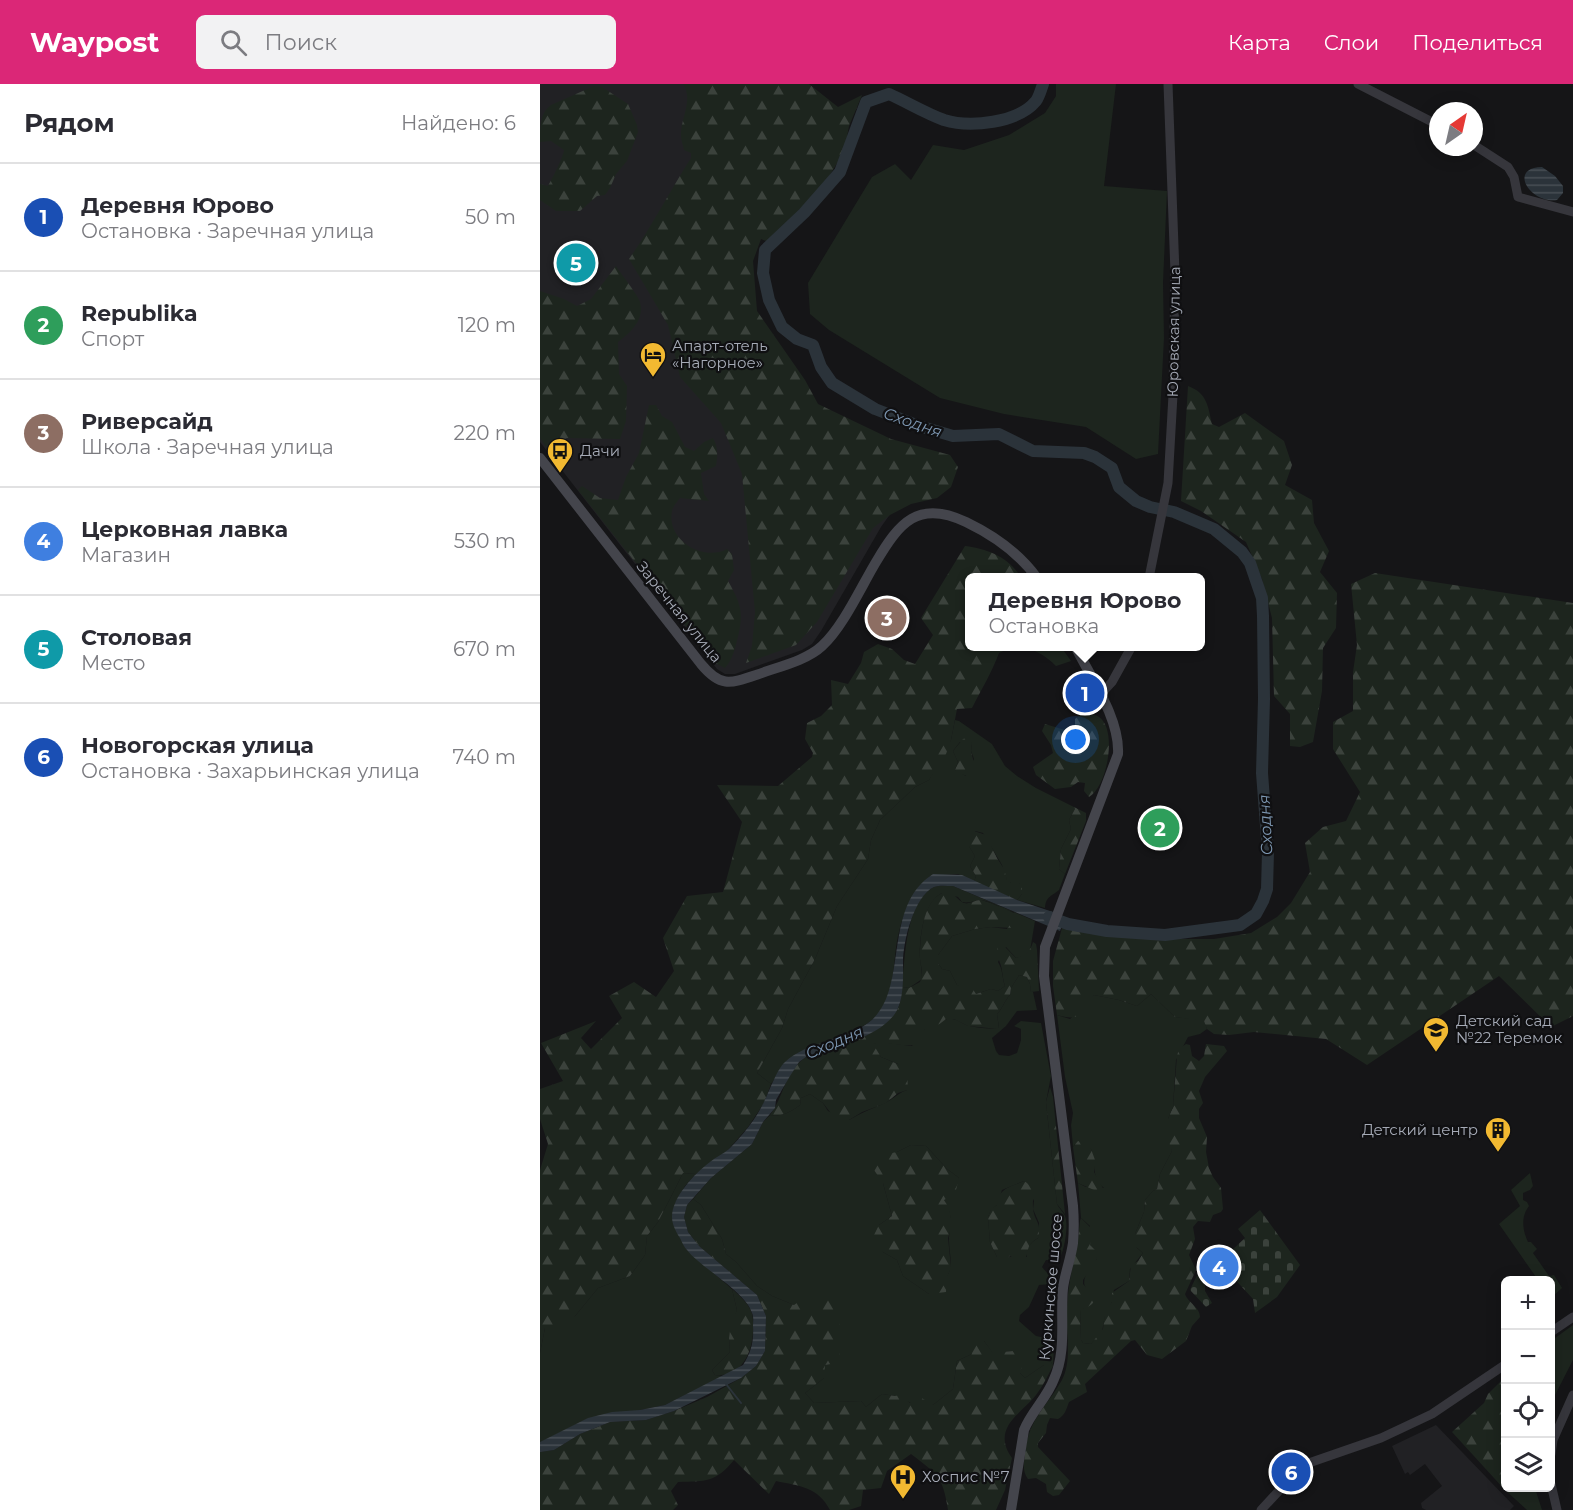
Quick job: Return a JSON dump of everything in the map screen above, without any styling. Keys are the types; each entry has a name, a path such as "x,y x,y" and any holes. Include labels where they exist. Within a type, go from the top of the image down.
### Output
{"main road":[{"name":"Заречная улица","path":"541,463 694,655 719,681 741,680 806,656 821,647 838,626 895,531 912,518 923,514 949,515 976,527 1014,552 1033,573"},
{"path":"1078,651 1100,695"},
{"name":"Куркинское шоссе","path":"1011,1510 1024,1430 1028,1420 1054,1381 1063,1343 1064,1287 1074,1228 1073,1206 1044,976 1044,959 1048,934 1118,754 1115,728 1100,695"}],"street":[{"path":"1358,84 1429,120"},
{"name":"Юровская улица","path":"1150,573 1166,495 1175,359 1174,245 1168,87"},
{"path":"1483,151 1508,167 1514,177 1518,197 1573,212"},
{"path":"1100,695 1112,682 1129,651"},
{"path":"1554,1330 1573,1317"},
{"path":"1261,1510 1303,1465 1381,1438 1432,1414 1501,1367"},
{"path":"1554,1438 1573,1395"},
{"path":"1553,1492 1557,1510"}],"shaded area":[{"name":"Апарт-отель «Нагорное»","path":"540,84 700,84 757,363 911,485 881,527 821,631 812,644 802,650 735,674 725,674 717,669 540,442"},
{"path":"1436,1425 1514,1506 1510,1510 1426,1510 1422,1508 1421,1503 1442,1486 1425,1464 1410,1475 1408,1472 1405,1474 1392,1446"}],"green space":[{"path":"683,84 809,84 838,107 862,95 849,126 844,152 828,178 803,208 769,242 761,239 753,261 757,311 805,380 818,404 891,439 950,455 958,467 951,487 937,498 911,504 890,515 873,528 817,622 796,645 746,663 752,646 755,612 742,474 721,423 680,377 668,325 629,259 691,158 691,153 684,150 681,138 687,103"},
{"path":"1056,84 1116,84 1104,186 1167,191 1163,283 1164,338 1158,454 1136,459 1086,427 1004,414 940,398 829,330 810,314 808,283 872,177 895,164 911,180 933,145 964,150 1009,135 1045,113 1056,96"},
{"path":"594,86 602,87 628,104 638,132 627,161 616,174 605,195 597,196 580,211 556,211 540,200 540,184 548,186 564,150 551,141 540,142 543,116 551,105"},
{"path":"616,266 639,299 641,309 635,325 618,342 619,374 627,386 626,421 620,439 567,438 546,447 540,438 540,291 577,306 591,299"},
{"path":"1188,386 1203,396 1212,424 1219,427 1245,413 1284,441 1292,465 1285,485 1312,500 1314,523 1329,551 1320,572 1337,593 1336,628 1323,648 1322,691 1313,742 1300,747 1290,746 1290,714 1274,696 1272,618 1262,579 1246,542 1201,511 1181,501"},
{"path":"649,405 656,405 662,416 672,422 685,447 694,451 713,438 716,445 716,466 701,473 704,494 709,501 680,498 673,509 672,521 680,539 688,546 707,553 727,549 732,554 734,570 728,581 739,604 741,623 734,652 725,668 715,663 578,490 582,486 600,498 618,500 626,477 639,453"},
{"path":"965,546 997,555 1018,573 965,573 965,651 1003,651 999,653 972,708 957,709 946,754 929,780 915,787 880,820 871,840 868,859 837,906 815,959 788,1009 782,1028 757,1073 771,1084 764,1103 748,1127 727,1151 696,1174 683,1173 658,1222 647,1236 645,1255 630,1276 598,1288 575,1316 560,1328 545,1328 540,1353 540,1170 548,1144 540,1119 540,1089 563,1081 541,1043 596,1021 581,1038 591,1049 622,1018 609,996 634,982 656,997 674,971 663,938 687,896 723,892 742,822 717,785 778,786 812,757 813,753 805,739 807,723 821,716 832,705 831,680 848,684 861,663 864,652 878,644 892,649 904,660 915,664 933,635 921,618"},
{"path":"1375,573 1573,603 1573,1016 1551,1027 1499,976 1367,1065 1326,1039 1254,1032 1214,1034 1207,1029 1204,1021 1175,1017 1151,994 1137,1006 1094,995 1080,1014 1071,1017 1057,1015 1053,986 1053,961 1062,928 1155,939 1214,939 1251,933 1277,917 1291,903 1310,872 1305,843 1323,827 1346,821 1360,792 1333,749 1333,722 1353,711 1353,672 1357,645 1351,584"},
{"path":"1035,651 1064,651 1071,661 1056,666"},
{"path":"1081,714 1099,717 1105,724 1108,734 1108,758 1105,771 1101,782 1089,797 1084,791 1085,783 1078,782 1071,787 1055,789 1036,775 1033,767 1053,753 1042,731 1045,724 1068,731 1075,727 1075,719"},
{"path":"955,720 959,721 992,744 1005,766 1017,776 1074,807 1069,820 1071,829 1061,849 1059,869 1065,874 1059,890 1048,899 1045,908 1017,900 1022,894 1019,883 1007,881 1002,865 983,833 975,831 969,846 975,856 970,866 976,876 974,882 958,874 930,876 907,908 897,942 892,983 880,1012 861,1027 787,1061 771,1084 757,1073 782,1028 788,1009 815,959 837,906 868,859 871,840 880,820 915,787 929,780 951,740","holes":["960,742 972,743 971,751 974,759 966,776 955,770 958,762 953,751"]},
{"path":"967,738 972,743 971,751 975,767 970,777 955,770 958,762 953,751 963,739"},
{"path":"1074,807 1086,813 1086,821 1065,874 1059,869 1061,849 1071,829 1069,820"},
{"path":"971,830 986,835 1004,869 1007,880 1022,886 1022,894 1017,900 974,882 976,876 970,866 975,856 967,843 965,834"},
{"path":"953,886 1014,912 983,900 962,902 958,897 942,893 930,905 926,913 920,951 922,979 909,988 902,987 908,932 917,905 924,894 934,887"},
{"path":"942,893 951,893 964,903 983,901 1020,916 1021,924 1014,928 975,929 952,936 938,955 938,963 942,969 950,971 957,985 972,988 976,994 991,989 998,991 1005,986 998,946 1005,947 1016,958 1027,953 1033,942 1037,950 1039,991 1031,992 1027,977 1019,975 1011,988 1010,995 997,1014 999,1029 968,1026 954,1019 946,1019 933,1029 925,1029 920,1044 873,1044 881,1057 907,1068 907,1090 898,1093 886,1103 862,1112 849,1120 841,1121 810,1094 801,1098 800,1105 789,1112 782,1115 770,1115 789,1077 799,1063 806,1057 856,1040 879,1028 897,1010 902,987 909,988 920,982 921,941 926,913 935,898"},
{"path":"1014,912 1035,921 1030,951 1016,958 1006,947 998,962 1005,986 998,991 991,989 976,994 957,985 950,971 942,969 938,963 938,955 952,936 975,929 991,927 1007,929"},
{"path":"1019,975 1027,977 1037,1010 1017,1011 1006,1026 992,1038 996,1051 999,1055 1009,1056 1017,1053 1021,1040 1021,1029 1014,1026 1021,1021 1041,1023 1051,1076 1046,1102 1057,1204 1066,1221 1065,1240 1058,1261 1046,1260 1042,1267 1049,1275 1051,1284 1039,1285 1029,1307 1020,1315 1019,1321 1036,1336 1046,1338 1054,1347 1053,1366 1049,1358 1044,1365 1025,1378 1020,1373 1013,1351 993,1354 984,1341 984,1333 972,1354 957,1361 953,1389 933,1405 911,1403 895,1396 882,1394 866,1407 861,1401 814,1403 805,1393 824,1378 814,1303 794,1305 772,1296 757,1286 726,1254 722,1239 701,1205 693,1199 711,1178 752,1144 763,1122 770,1115 782,1115 789,1112 800,1105 801,1098 810,1094 823,1103 828,1111 849,1120 907,1090 898,1064 881,1057 872,1044 880,1042 912,1046 925,1029 948,1019 954,1019 973,1027 999,1028 997,1014 1010,995 1011,988","holes":["911,1145 926,1146 947,1169 959,1178 944,1200 950,1217 949,1273 929,1294 903,1276 897,1260 883,1252 879,1225 892,1216 883,1183 897,1152","1024,1181 1034,1201 1033,1209 1039,1223 1038,1238 1029,1246 1027,1257 997,1257 990,1242 988,1217 997,1205 1002,1190"]},
{"path":"1151,994 1175,1017 1204,1020 1207,1029 1200,1034 1188,1037 1176,1060 1173,1107 1168,1119 1172,1151 1160,1174 1157,1189 1145,1200 1144,1212 1135,1234 1137,1248 1143,1253 1130,1269 1129,1281 1114,1290 1102,1332 1091,1344 1083,1343 1080,1309 1084,1308 1086,1288 1084,1281 1089,1269 1097,1259 1090,1245 1090,1226 1081,1218 1078,1183 1086,1187 1104,1188 1095,1175 1091,1149 1075,1144 1073,1147 1071,1125 1073,1113 1065,1077 1057,1015 1070,1019 1094,995 1137,1006"},
{"path":"1186,1044 1190,1045 1192,1056 1199,1061 1204,1056 1206,1044 1224,1046 1227,1051 1205,1077 1199,1091 1203,1103 1199,1109 1199,1118 1207,1137 1206,1152 1209,1168 1221,1188 1223,1209 1213,1215 1210,1222 1198,1221 1193,1227 1195,1239 1189,1255 1196,1270 1185,1294 1198,1310 1200,1317 1192,1326 1186,1341 1162,1359 1147,1355 1135,1340 1131,1341 1085,1384 1087,1392 1069,1402 1062,1416 1058,1419 1050,1418 1046,1433 1038,1443 1038,1447 1070,1481 1059,1495 1053,1496 1047,1492 1046,1484 1036,1478 1028,1479 1024,1470 1024,1460 1027,1441 1034,1422 1056,1390 1065,1372 1068,1354 1068,1296 1080,1221 1081,1218 1092,1229 1090,1245 1096,1251 1097,1259 1083,1280 1094,1302 1080,1310 1081,1340 1083,1343 1091,1344 1103,1329 1105,1312 1112,1302 1112,1293 1129,1281 1131,1265 1138,1261 1143,1253 1134,1245 1135,1234 1144,1212 1145,1200 1157,1189 1160,1174 1172,1151 1168,1140 1168,1119 1173,1107 1177,1056 1179,1049"},
{"path":"1050,1087 1053,1097 1065,1214 1057,1204 1046,1102"},
{"path":"1078,1141 1086,1143 1091,1149 1095,1160 1094,1172 1105,1192 1101,1193 1078,1183 1073,1147"},
{"path":"911,1145 926,1146 947,1169 959,1178 955,1194 944,1200 949,1208 952,1224 948,1238 951,1268 947,1277 946,1292 929,1294 903,1276 897,1260 883,1252 872,1239 879,1225 892,1216 883,1183 874,1170 882,1155 897,1152"},
{"path":"683,1173 696,1174 685,1186 675,1204 672,1217 687,1250 732,1289 737,1310 729,1338 730,1352 712,1370 715,1375 724,1376 665,1405 640,1410 540,1442 540,1353 545,1328 575,1316 598,1288 630,1276 645,1255 647,1236 658,1222"},
{"path":"1530,1173 1533,1186 1523,1193 1523,1200 1529,1206 1524,1218 1524,1232 1528,1242 1531,1242 1537,1249 1533,1253 1549,1276 1535,1276 1499,1224 1520,1206 1511,1190"},
{"path":"1024,1181 1031,1187 1033,1193 1033,1208 1039,1228 1038,1238 1029,1246 1025,1260 1017,1260 1010,1256 1004,1260 997,1257 990,1242 988,1217 1003,1192"},
{"path":"693,1199 701,1205 722,1239 726,1254 757,1286 772,1296 794,1305 804,1298 814,1303 822,1297 831,1299 839,1323 840,1354 837,1363 825,1365 824,1378 805,1393 814,1403 861,1401 866,1407 882,1394 900,1395 910,1403 917,1395 933,1405 953,1389 957,1361 972,1354 970,1340 984,1332 984,1341 993,1353 1013,1351 1023,1362 1020,1373 1025,1378 1044,1365 1044,1359 1049,1358 1053,1366 1043,1384 1006,1430 1006,1448 1012,1458 1005,1490 996,1510 948,1510 941,1483 927,1466 911,1454 887,1471 881,1488 863,1490 861,1506 849,1510 830,1510 820,1496 814,1492 800,1486 776,1481 769,1494 734,1460 715,1477 678,1482 671,1491 678,1505 673,1510 540,1510 540,1452 554,1450 580,1434 610,1422 646,1420 707,1397 741,1378 756,1366 765,1351 766,1316 757,1295 699,1246 688,1232 684,1217 687,1205"},
{"path":"1260,1210 1300,1265 1277,1297 1255,1313 1253,1299 1230,1274 1237,1261 1230,1252 1245,1238 1238,1229"},
{"path":"1205,1264 1205,1291 1212,1303 1206,1307 1190,1290"},
{"path":"1555,1277 1562,1288 1555,1294"},
{"path":"732,1289 752,1313 752,1343 740,1367 725,1375 715,1375 712,1370 730,1352 731,1324 737,1310"},
{"path":"1573,1325 1573,1360 1555,1395 1555,1384 1555,1338"},
{"path":"1501,1381 1501,1486 1452,1432 1484,1403 1488,1394"},
{"path":"1507,1492 1536,1492 1542,1510 1527,1510"}],"water":[{"path":"1542,167 1555,176 1563,186 1563,193 1557,200 1539,197 1527,185 1526,173"},
{"path":"933,874 962,875 1017,900 1059,914 1064,919 1060,931 953,886 936,886 927,892 915,909 911,920 904,953 901,997 892,1018 857,1040 806,1057 799,1062 776,1100 775,1108 763,1122 752,1144 711,1178 687,1205 684,1217 688,1232 699,1246 757,1295 766,1316 765,1351 756,1366 741,1378 674,1411 646,1420 610,1422 580,1434 554,1450 540,1452 540,1442 588,1418 612,1412 665,1405 743,1365 752,1342 752,1313 741,1297 685,1247 673,1222 673,1209 685,1186 698,1172 739,1139 761,1108 776,1075 785,1062 815,1045 858,1029 868,1023 881,1009 889,991 900,928 907,907 917,889"}],"waterway":[{"name":"Сходня","path":"1043,84 1037,99 1028,108 1006,119 993,122 967,124 944,120 889,94 866,102 840,172 804,213 765,250 763,273 769,300 782,327 797,339 813,345 821,367 832,383 875,409 953,436 999,434 1033,451 1084,453 1095,457 1112,468 1119,487 1136,501 1150,507 1174,512 1214,529 1242,552 1250,563 1262,598 1264,699 1262,773 1268,852 1267,889 1256,914 1240,925 1165,935 1107,931 1068,924 1049,917"},
{"path":"726,1384 741,1403"}],"place":[{"name":"Столовая","path":"576,263"},
{"name":"Апарт-отель «Нагорное»","path":"653,378"},
{"name":"Дачи","path":"560,474"},
{"name":"Риверсайд","path":"887,618"},
{"name":"Деревня Юрово","path":"1085,693"},
{"name":"Republika","path":"1160,828"},
{"name":"Детский сад №22 Теремок","path":"1436,1053"},
{"name":"Детский центр","path":"1498,1153"},
{"name":"Церковная лавка","path":"1219,1267"},
{"name":"Новогорская улица","path":"1291,1472"},
{"name":"Хоспис №7","path":"903,1500"}]}
